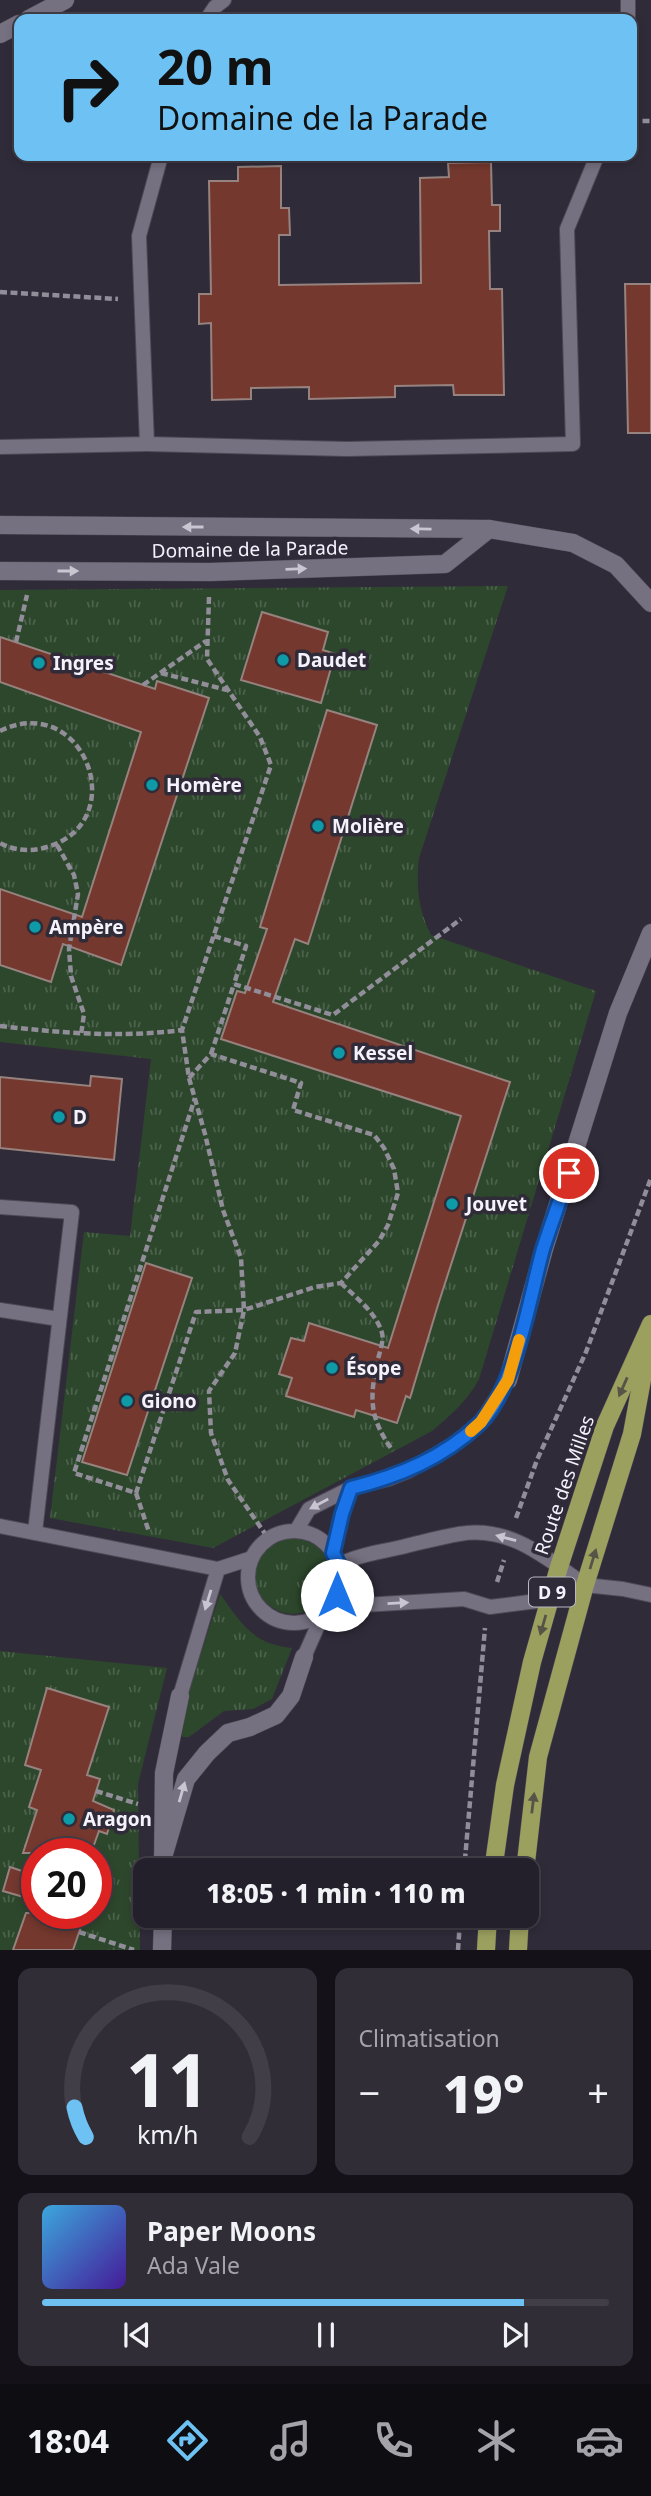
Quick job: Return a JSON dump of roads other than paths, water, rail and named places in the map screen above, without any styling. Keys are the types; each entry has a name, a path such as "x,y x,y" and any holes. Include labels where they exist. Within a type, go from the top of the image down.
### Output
{"main road":[{"name":"Route des Milles","path":"495,1858 505,1785 532,1662 559,1567 605,1426 651,1324"},
{"name":"D 9","path":"526,1858 538,1757 585,1585 632,1434 651,1334"},
{"path":"486,1950 487,1928"},
{"path":"518,1950 519,1928"}],"street":[{"path":"38,14 65,0"},
{"name":"Domaine de la Parade","path":"0,525 489,529 573,543 616,565 651,603"},
{"name":"Domaine de la Parade","path":"0,571 210,572 445,564 489,529"},
{"path":"508,1380 544,1249 618,1013 651,933"},
{"path":"165,1858 186,1779 228,1733 250,1727 276,1715 291,1696 304,1657"},
{"path":"163,1858 164,1773 180,1696"},
{"path":"162,1950 163,1928"}],"lane":[{"path":"210,14 225,0"},
{"path":"147,444 139,236 160,161"},
{"path":"0,447 147,444 347,449 573,444 567,229 595,161"},
{"path":"0,1207 72,1212 35,1532"},
{"path":"0,1310 59,1319"},
{"path":"296,1531 309,1509 351,1488 408,1471 454,1444 481,1422 508,1380"},
{"path":"304,1657 326,1611 337,1595 340,1580 336,1559 342,1514 351,1488"},
{"path":"0,1526 218,1569 252,1558"},
{"path":"336,1559 324,1541 311,1534 282,1532 268,1538 252,1558 248,1573 249,1588 255,1603 265,1614 294,1624 309,1621 326,1611 464,1599 490,1607 537,1601 585,1585 651,1595"},
{"path":"336,1559 461,1533 488,1534 510,1537 534,1549 585,1585"},
{"path":"180,1696 218,1569"}],"place":[{"name":"Daudet","path":"283,660"},
{"name":"Ingres","path":"39,663"},
{"name":"Homère","path":"152,785"},
{"name":"Molière","path":"318,826"},
{"name":"Ampère","path":"35,927"},
{"name":"Kessel","path":"339,1053"},
{"name":"D","path":"59,1117"},
{"name":"Jouvet","path":"452,1204"},
{"name":"Ésope","path":"332,1368"},
{"name":"Giono","path":"127,1401"},
{"name":"Aragon","path":"69,1819"}]}
